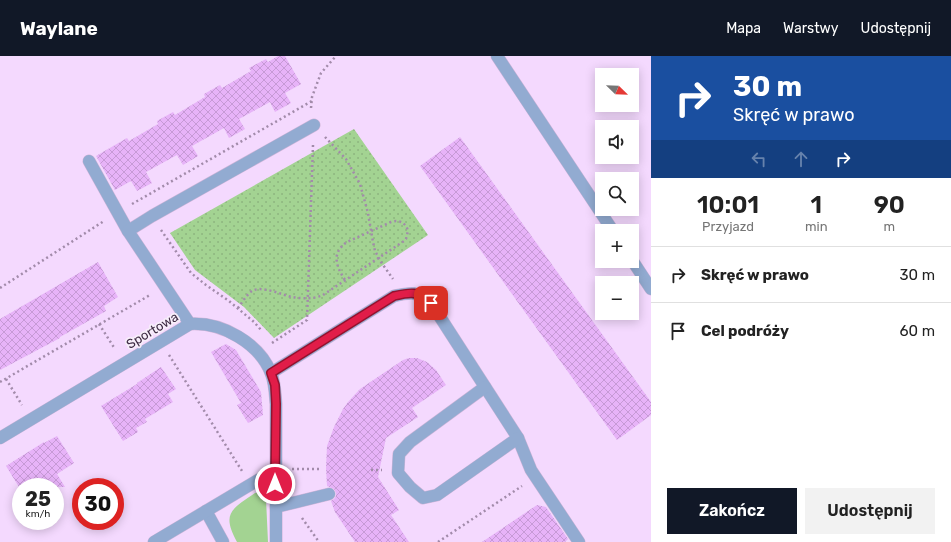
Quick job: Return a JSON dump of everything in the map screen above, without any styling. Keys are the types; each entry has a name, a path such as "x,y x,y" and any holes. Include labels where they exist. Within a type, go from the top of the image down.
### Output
{"street":[{"path":"497,56 608,224"},
{"path":"128,231 314,125"},
{"path":"89,161 128,231 190,324"},
{"path":"637,268 651,289"},
{"path":"271,373 394,296 408,293 421,295 431,303 518,438 531,470 579,542"},
{"name":"Sportowa","path":"0,438 190,324 201,323 227,331 241,338 253,347 262,357 271,373 275,385 276,542"},
{"path":"485,387 410,442 399,454 398,473 410,487 424,498 437,495 518,438"},
{"path":"154,542 275,470"},
{"path":"276,507 329,494"},
{"path":"206,511 223,542"}],"path":[{"path":"272,343 307,320 314,125 310,109 312,96 321,73 336,56"},
{"path":"0,288 117,213 312,101"},
{"path":"314,125 346,160 353,170 360,184 364,197 372,242 379,258 403,294"},
{"path":"238,308 250,293 256,289 293,298 308,298 324,295 404,241 408,231 405,224 395,221 370,231 343,245 336,258 337,267 345,280"},
{"path":"159,227 191,273 238,308 263,332"},
{"path":"0,382 166,286"},
{"path":"99,324 125,363"},
{"path":"268,338 288,363"},
{"path":"161,342 251,485"},
{"path":"6,378 31,419"},
{"path":"275,470 322,469"},
{"path":"438,542 535,476"},
{"path":"299,514 319,542"}],"green space":[{"path":"354,129 428,235 274,338 244,307 195,270 170,233"},
{"path":"258,492 264,495 266,499 268,542 237,542 230,524 231,513 240,503"}],"building":[{"path":"278,56 285,56 301,84 285,93 291,103 275,112 270,102 239,119 245,129 229,138 224,128 192,146 198,156 183,165 177,155 146,172 152,183 137,191 131,181 115,190 96,156 127,138 129,141 158,124 157,121 173,112 175,115 205,97 204,94 220,85 222,88 251,71 249,68 266,59 268,62"},
{"path":"460,137 651,402 651,415 617,440 420,166"},
{"path":"98,262 118,297 104,306 106,311 60,338 0,370 0,319"},
{"path":"226,344 236,350 261,392 263,415 248,423 237,405 241,403 211,352"},
{"path":"417,358 427,362 436,370 446,385 412,408 418,417 386,438 378,477 399,510 391,515 409,542 355,542 335,512 331,501 336,496 336,493 334,489 327,486 327,446 343,409 360,389 403,360"},
{"path":"161,367 176,389 168,394 173,402 145,419 147,422 136,428 138,432 123,441 101,406"},
{"path":"57,436 74,463 57,474 59,478 13,478 6,466"},
{"path":"537,505 546,507 568,539 565,542 482,542"}],"route":[{"path":"275,484 276,404 275,385 271,373 394,296 408,293 421,295 431,303"}]}
